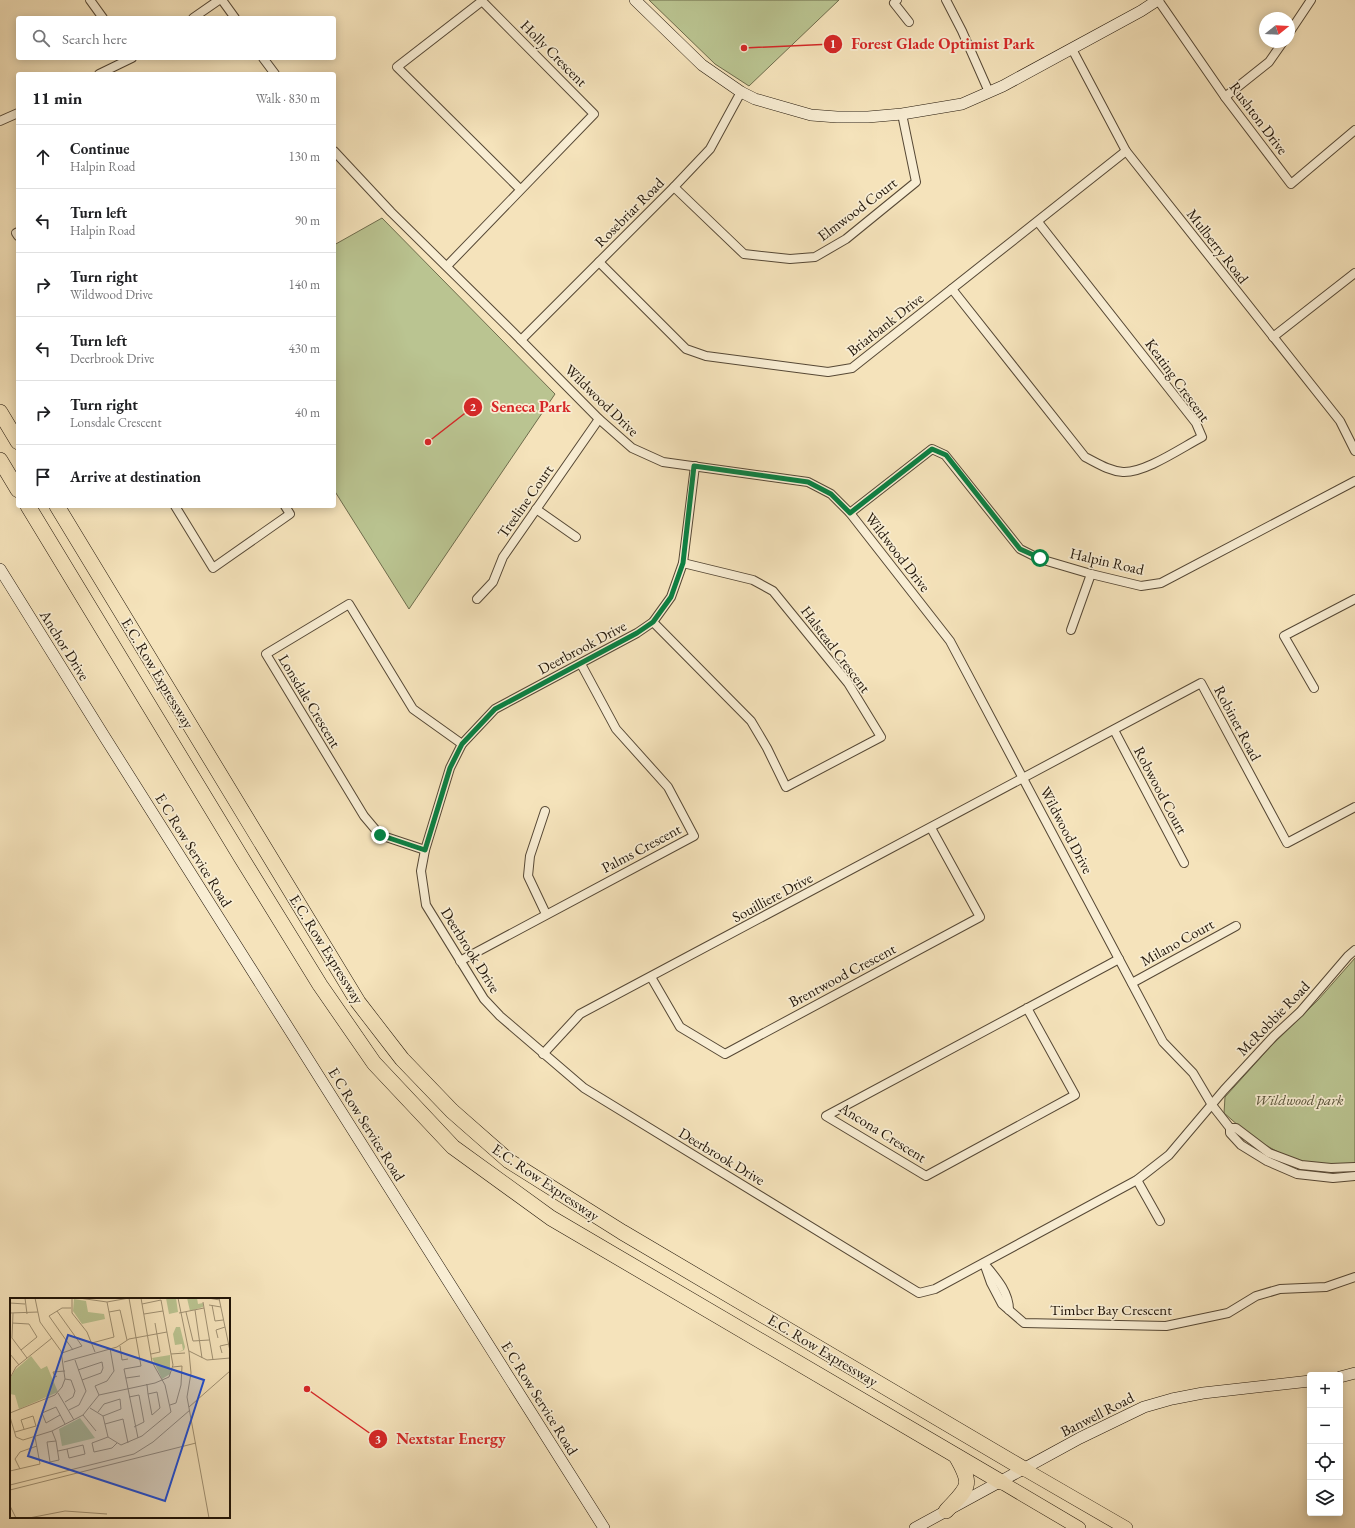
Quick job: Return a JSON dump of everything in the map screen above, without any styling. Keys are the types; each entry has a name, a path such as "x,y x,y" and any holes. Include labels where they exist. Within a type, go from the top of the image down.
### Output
{"highway":[{"path":"0,412 16,439"},
{"path":"0,460 16,487"},
{"name":"E.C. Row Expressway","path":"29,508 320,984 374,1063 454,1147 551,1218 1000,1482"},
{"name":"E.C. Row Expressway","path":"58,508 358,1002 402,1059 452,1111 509,1161 622,1232 1024,1469"},
{"path":"946,1512 963,1492 967,1482 964,1471 956,1455"}],"main road":[{"name":"E.C. Row Expressway","path":"1024,1469 1126,1528"},
{"name":"E.C. Row Expressway","path":"1000,1482 1080,1528"}],"street":[{"path":"90,0 102,16"},
{"path":"196,16 221,0 233,16"},
{"path":"635,0 702,65 741,92 755,99 811,115 837,117 868,117 902,114 962,104 989,92 1072,49 1158,0"},
{"path":"897,0 894,3 909,22"},
{"path":"946,0 962,31 989,92"},
{"name":"Rushton Drive","path":"1158,0 1225,97 1291,184 1355,130"},
{"path":"1295,24 1311,0"},
{"name":"Holly Crescent","path":"446,266 594,114 482,1 397,67 520,189"},
{"path":"1225,97 1269,62 1279,48"},
{"name":"Mulberry Road","path":"1072,49 1126,151 1340,421 1355,451"},
{"path":"103,72 127,60"},
{"path":"265,60 274,72"},
{"name":"Rosebriar Road","path":"521,340 710,149 741,92"},
{"path":"0,121 16,114"},
{"name":"Elmwood Court","path":"674,187 744,254 790,259 815,256 846,239 916,182 902,114"},
{"name":"Briarbank Drive","path":"599,262 686,349 706,356 828,372 852,368 1126,151"},
{"name":"Wildwood Drive","path":"336,157 599,419 632,448 663,462 808,482 831,494 850,513 950,641 1163,1042 1193,1073 1212,1105 1230,1128 1230,1133 1241,1145 1267,1162 1297,1174 1333,1178 1355,1176"},
{"name":"Keating Crescent","path":"952,289 1085,457 1104,468 1122,472 1141,470 1202,437 1196,423 1038,222"},
{"path":"1273,337 1355,273"},
{"name":"Treeline Court","path":"477,599 493,582 503,557 599,419"},
{"name":"Halpin Road","path":"850,513 932,449 946,455 1020,549 1040,558 1091,574 1140,586 1161,583 1355,480"},
{"name":"Deerbrook Drive","path":"694,466 683,563 671,597 653,622 637,633 581,664 495,709 462,744 450,768 420,871 426,904 484,999 500,1016 584,1088 920,1293 935,1289 984,1263"},
{"path":"176,508 213,568 290,514 286,508"},
{"path":"536,509 576,537"},
{"name":"Halstead Crescent","path":"653,622 751,721 767,748 786,787 881,737 848,683 773,591 753,580 683,563"},
{"name":"Anchor Drive","path":"0,568 104,736"},
{"path":"1071,630 1091,574"},
{"path":"1314,688 1284,636 1355,599"},
{"name":"Lonsdale Crescent","path":"425,850 380,835 364,816 266,654 349,604 413,709 462,744"},
{"name":"Palms Crescent","path":"460,961 694,836 668,787 616,729 581,664"},
{"name":"Robinet Road","path":"1024,779 1201,683 1287,843 1355,807"},
{"name":"Robwood Court","path":"1114,730 1184,863"},
{"name":"E C Row Service Road","path":"104,736 604,1528"},
{"name":"Souilliere Drive","path":"543,1054 580,1014 1024,779"},
{"path":"545,811 530,856 528,876 546,914"},
{"name":"Brentwood Crescent","path":"651,977 680,1027 726,1054 980,917 931,828"},
{"name":"Milano Court","path":"1132,983 1236,926"},
{"name":"McRobbie Road","path":"1212,1105 1274,1036 1300,1012 1348,956 1355,950"},
{"name":"Ancona Crescent","path":"1027,1008 1075,1095 926,1176 826,1116 1027,1008 1119,959"},
{"path":"984,1263 1137,1180 1169,1155 1212,1105"},
{"path":"1230,1128 1236,1128 1269,1153 1301,1165 1331,1168 1355,1167"},
{"path":"1137,1180 1160,1221"},
{"name":"Timber Bay Crescent","path":"984,1263 997,1279 1009,1300 1008,1310 1024,1323 1166,1326 1228,1313 1256,1296 1280,1289 1326,1287 1355,1277"},
{"path":"1343,1375 1355,1373"},
{"name":"Banwell Road","path":"915,1528 1080,1438 1144,1407 1203,1393 1307,1381"}],"green space":[{"path":"649,0 839,0 749,86 715,64"},
{"path":"382,218 555,394 409,609 336,493 336,244"},
{"name":"Wildwood park","path":"1355,958 1355,1163 1345,1166 1295,1161 1254,1139 1224,1113 1225,1097 1271,1046 1318,1000"}],"place":[{"name":"Forest Glade Optimist Park","path":"744,48"},
{"name":"Seneca Park","path":"428,442"},
{"name":"Nextstar Energy","path":"307,1389"}],"route":[{"path":"380,835 425,850 450,768 462,744 495,709 581,664 637,633 653,622 671,597 683,563 694,466 808,482 831,494 850,513 932,449 946,455 1020,549 1040,558"}]}
